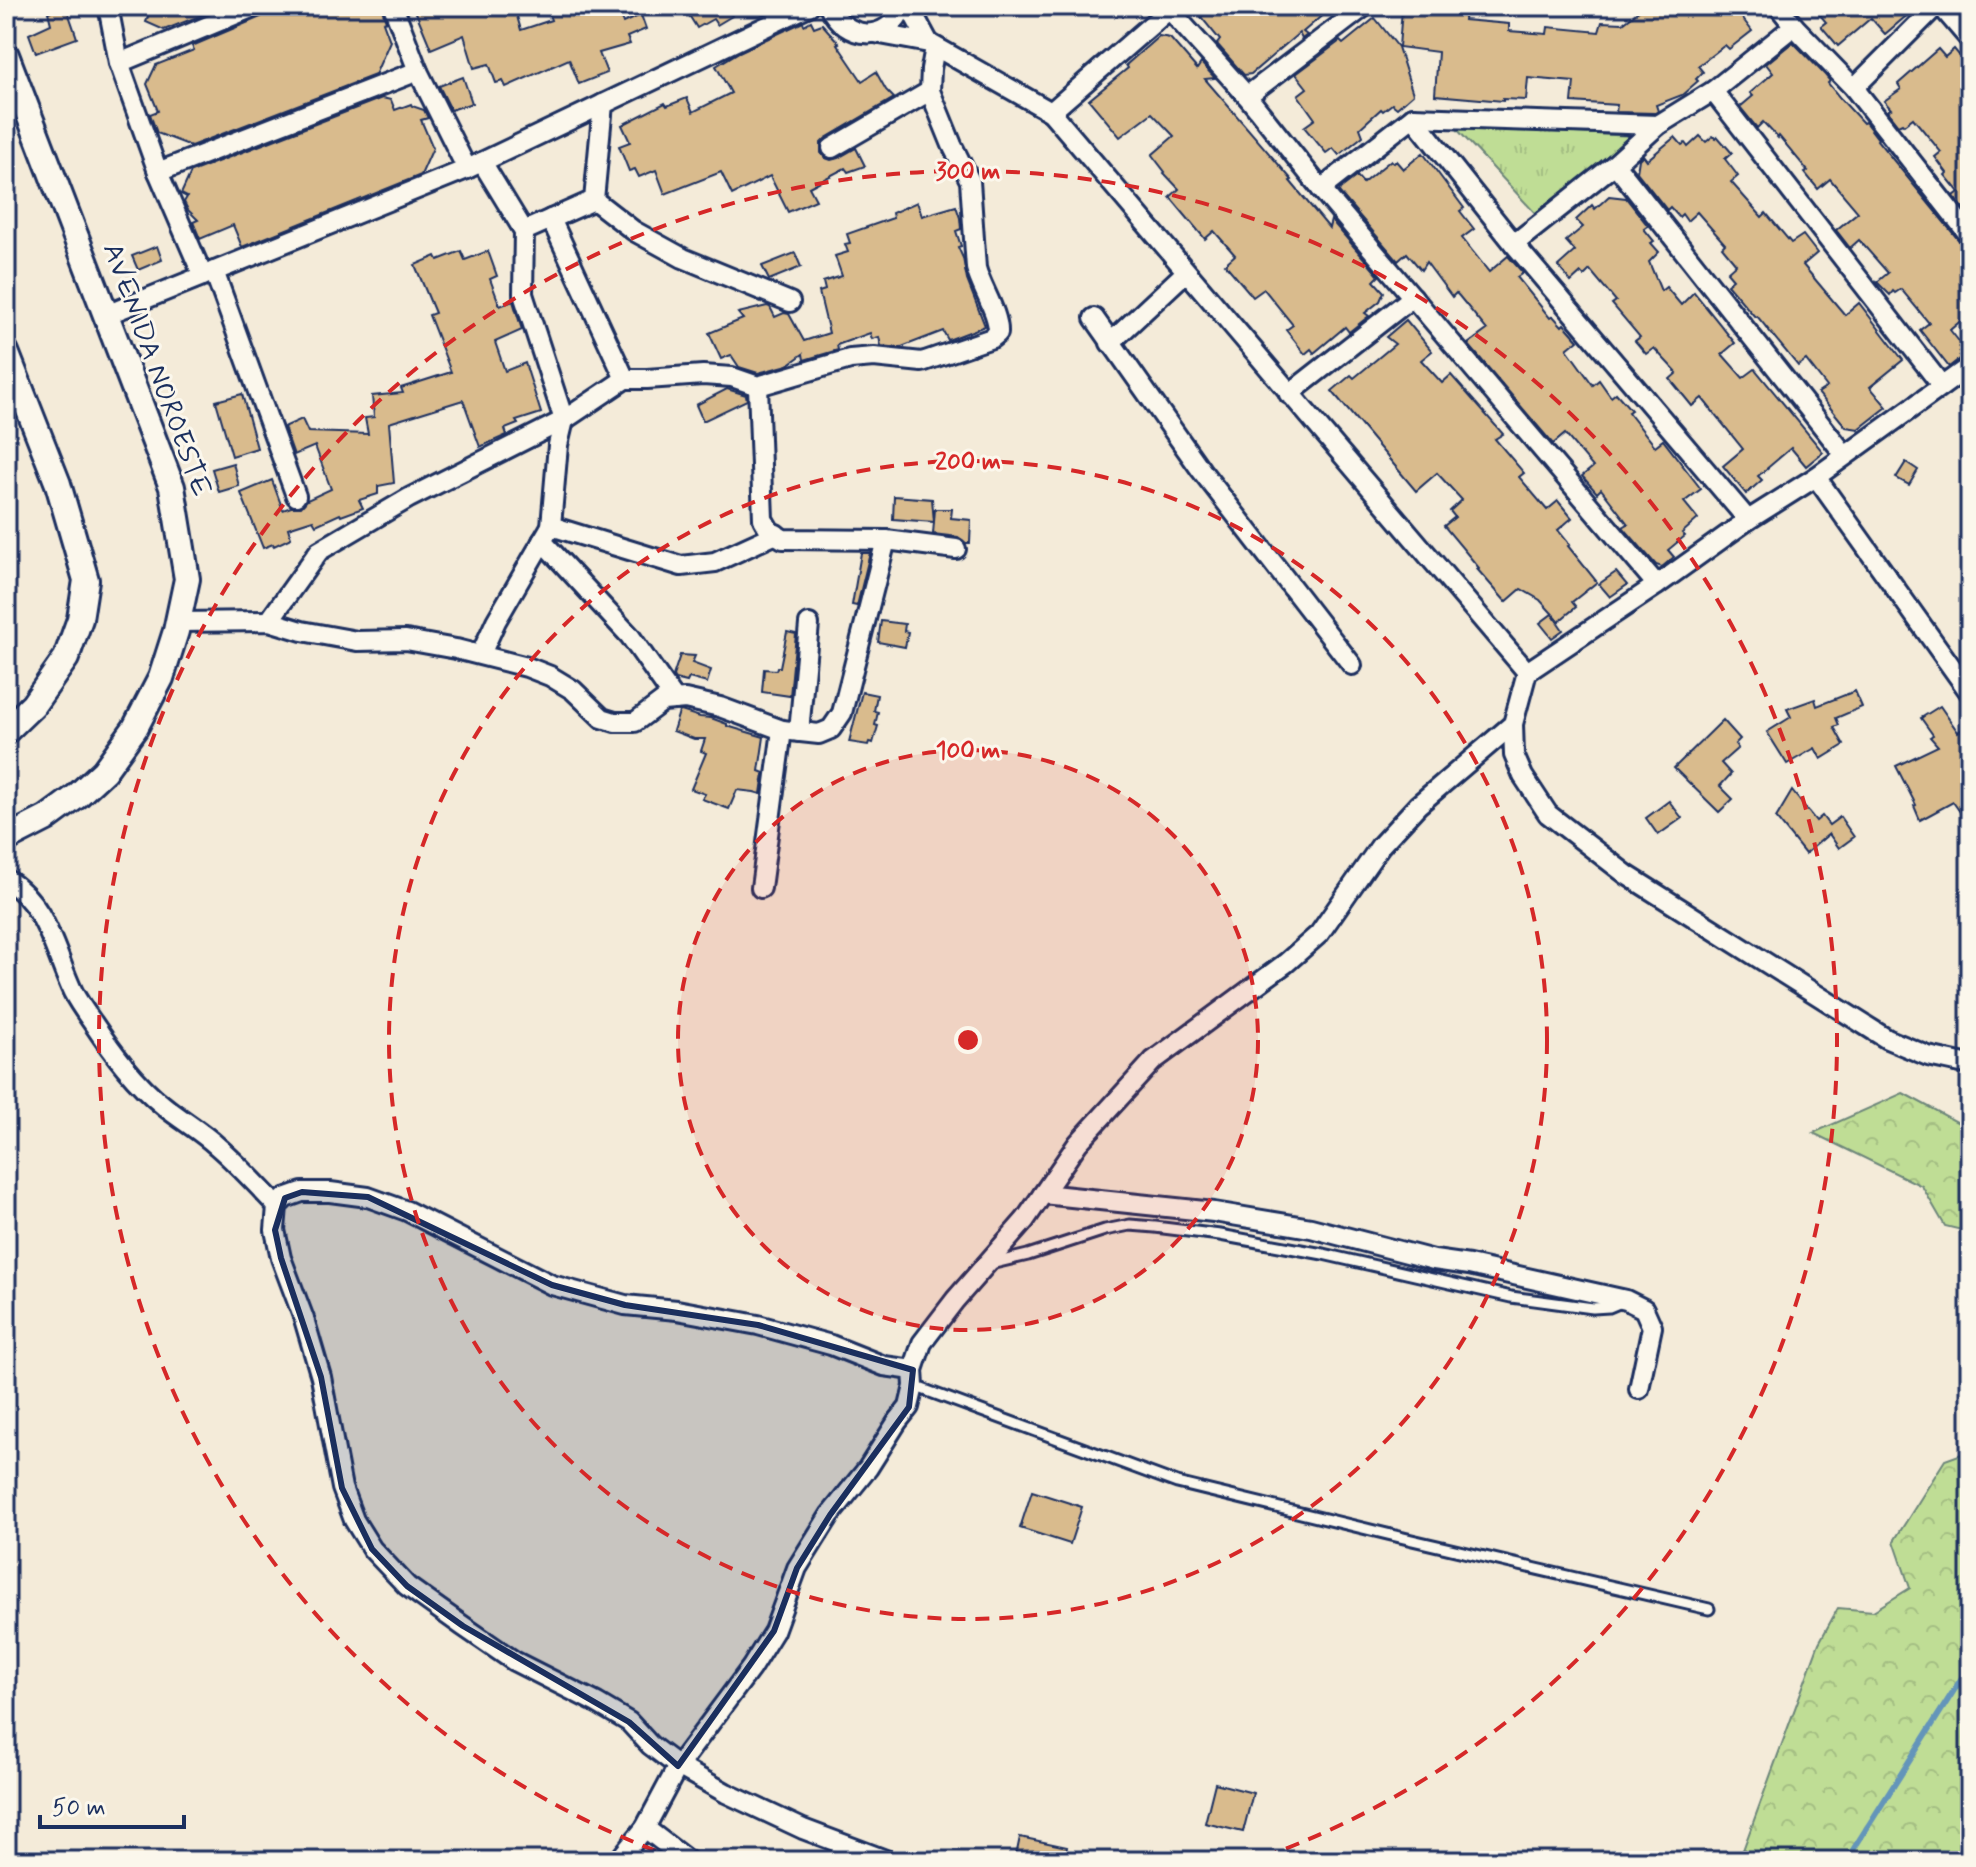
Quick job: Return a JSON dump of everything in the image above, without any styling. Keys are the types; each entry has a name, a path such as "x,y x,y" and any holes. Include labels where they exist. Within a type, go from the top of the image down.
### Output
{"street":[{"path":"108,6 119,63 158,172 209,273 296,496"},
{"path":"119,63 256,6"},
{"path":"393,6 418,71 474,166 524,231 523,294 564,420 547,534 496,621 481,654"},
{"path":"106,315 474,166 809,6"},
{"path":"829,6 835,18 851,31 932,45 1051,112 1527,672"},
{"path":"269,621 319,551 409,498 564,420 625,379 703,375 732,377 758,386 850,359 874,357 922,362 998,333 999,324 976,268 970,181 930,91 932,45 906,6 895,21 875,33"},
{"path":"1247,96 1365,6"},
{"path":"1778,6 1854,88 1970,236"},
{"path":"1854,88 1938,6 1970,40"},
{"path":"1051,112 1171,7 1657,585"},
{"path":"1514,244 1615,164 1658,125 1713,91 1794,26"},
{"name":"AVENIDA NOROESTE","path":"6,55 172,487 187,579 161,678 135,728 104,771 77,796 47,818 6,839"},
{"path":"158,172 418,71"},
{"path":"832,148 930,91"},
{"path":"1713,91 1942,386"},
{"path":"594,200 603,104"},
{"path":"1321,189 1413,117 1658,125"},
{"path":"1413,117 1514,244 1748,520"},
{"path":"1615,164 1845,455"},
{"path":"524,231 594,200"},
{"path":"594,200 634,231 683,258 790,302"},
{"path":"551,219 625,379"},
{"path":"1110,343 1186,272"},
{"path":"1289,394 1413,297"},
{"path":"1094,318 1201,470 1352,665"},
{"path":"6,352 58,484 86,580 80,619 66,658 33,705 6,731"},
{"path":"1970,366 1816,477 1527,672 1513,724 1514,755 1523,776 1548,814 1627,875 1887,1039 1928,1056 1970,1065"},
{"path":"758,386 763,519 770,531 783,539 886,540 956,549"},
{"path":"1816,477 1970,693"},
{"path":"547,534 681,566 715,562 776,534"},
{"path":"547,534 630,636 675,700"},
{"path":"178,622 269,621 302,631 357,641 406,640 481,654 550,676 573,690 602,718 615,722 635,722 663,701 685,699 720,707 791,731 819,734 831,729 842,713 886,540"},
{"path":"761,888 809,624"},
{"path":"618,1861 645,1828 678,1766 751,1668 774,1631 797,1568 830,1515 868,1468 909,1407 922,1343 1025,1220 1078,1143 1153,1061 1286,963 1319,934 1381,845 1418,805 1513,724"},
{"path":"6,879 25,893 43,919 74,994 115,1055 162,1105 215,1143 277,1206"},
{"path":"888,1861 803,1829 726,1793 678,1766 650,1745 629,1722 514,1661 463,1626 407,1586 372,1549 354,1520 342,1488 321,1377 281,1258 275,1230 277,1206 285,1198 302,1192 368,1197 407,1211 552,1285 625,1305 677,1310 758,1325 831,1345 913,1378"},
{"path":"1043,1194 1214,1212 1311,1228 1434,1260 1626,1300 1644,1309 1652,1327 1639,1389"},
{"path":"645,1828 688,1861"}],"lane":[{"path":"987,1264 1130,1225 1220,1235 1323,1254 1511,1297 1593,1308 1609,1307 1626,1300"},
{"path":"913,1378 1177,1483 1709,1609"}],"highlighted area":[{"path":"302,1192 368,1197 552,1285 625,1305 758,1325 913,1370 909,1407 830,1515 797,1568 774,1631 678,1766 629,1722 463,1626 407,1586 372,1549 342,1488 321,1377 281,1258 275,1230 285,1198"}],"green space":[{"path":"1455,127 1634,136 1536,214"},
{"path":"1903,1093 1970,1129 1970,1232 1945,1226 1922,1186 1813,1133"},
{"path":"1970,1451 1970,1861 1739,1861 1819,1643 1838,1608 1873,1611 1910,1588 1894,1541 1945,1460"}],"building":[{"path":"66,6 77,38 36,53 29,34 51,24 48,12"},
{"path":"152,6 225,6 164,30 146,22"},
{"path":"268,6 381,6 390,41 375,75 191,146 157,133 150,114 158,111 147,84 156,65 261,17"},
{"path":"406,6 514,6 521,30 551,20 546,6 617,6 623,23 641,15 646,29 627,37 630,44 599,53 607,73 579,84 569,59 506,87 503,81 496,83 489,64 474,68 464,35 431,49 415,10 408,12"},
{"path":"698,6 734,6 728,10 732,16 717,25 713,19 697,28 687,12"},
{"path":"1215,6 1333,6 1303,32 1307,35 1302,39 1299,33 1251,74 1244,75 1217,44 1220,40 1201,17"},
{"path":"1413,6 1465,11 1464,20 1509,24 1509,31 1547,34 1548,27 1599,32 1602,22 1623,23 1645,6 1733,6 1752,31 1729,49 1725,45 1698,66 1703,72 1696,79 1698,81 1682,95 1656,105 1658,111 1655,113 1616,112 1617,105 1572,102 1574,82 1528,78 1526,100 1435,95 1438,52 1399,47 1402,9 1412,10"},
{"path":"1831,6 1918,6 1885,34 1871,18 1838,46 1821,26 1826,22 1820,15"},
{"path":"1375,18 1398,47 1413,94 1397,108 1392,104 1383,111 1381,109 1360,128 1363,136 1339,155 1333,148 1326,153 1304,127 1315,119 1298,95 1307,88 1296,74 1340,41 1343,44"},
{"path":"811,21 814,27 822,24 839,43 862,81 876,72 894,98 821,143 821,153 831,160 856,148 865,166 848,172 845,168 809,187 816,200 788,212 770,176 732,195 721,172 665,194 656,170 639,177 635,169 629,171 619,146 630,142 622,125 665,103 667,106 687,98 693,112 731,93 716,66 739,52"},
{"path":"1159,36 1170,38 1197,69 1201,63 1215,78 1205,79 1329,228 1331,220 1379,276 1374,281 1384,292 1380,301 1365,313 1369,316 1349,332 1345,327 1314,353 1311,349 1305,354 1286,330 1293,325 1264,289 1253,297 1225,264 1235,255 1214,231 1205,239 1170,197 1179,189 1152,155 1174,136 1152,113 1120,137 1089,100 1128,68 1126,65"},
{"path":"1793,42 1825,75 1840,98 1865,122 1970,252 1970,313 1950,330 1969,354 1949,367 1920,330 1929,323 1901,289 1890,295 1877,282 1888,273 1859,240 1850,248 1836,230 1858,212 1830,179 1818,189 1805,173 1808,171 1779,136 1763,122 1757,128 1740,107 1753,96 1750,93 1773,73 1766,64"},
{"path":"1938,49 1945,57 1954,49 1970,68 1970,217 1954,196 1959,192 1935,157 1941,152 1913,118 1904,125 1898,125 1887,111 1891,109 1884,101 1901,89 1898,84"},
{"path":"463,77 472,103 451,110 439,86"},
{"path":"382,98 391,100 395,110 411,104 424,110 428,118 421,120 433,148 421,175 242,247 233,225 200,239 193,222 198,220 184,202 187,197 181,194 191,172"},
{"path":"1700,136 1706,142 1713,136 1718,137 1732,153 1725,159 1738,176 1731,182 1762,217 1766,213 1791,243 1803,235 1817,253 1803,265 1845,315 1859,303 1903,360 1870,387 1887,407 1859,429 1846,427 1818,393 1827,387 1806,360 1798,366 1727,284 1733,279 1727,272 1736,264 1722,247 1725,244 1697,212 1687,221 1670,207 1667,210 1637,172 1639,159 1643,155 1647,160 1675,137 1688,147"},
{"path":"1423,153 1464,208 1460,211 1474,229 1462,238 1489,272 1508,256 1523,273 1517,277 1550,318 1553,316 1562,326 1564,324 1578,340 1567,349 1593,385 1599,380 1611,397 1616,393 1655,446 1663,440 1701,489 1684,502 1698,519 1682,533 1685,536 1668,550 1674,557 1662,567 1656,565 1623,527 1628,524 1601,489 1597,493 1582,476 1593,467 1565,434 1553,444 1468,344 1487,330 1459,296 1456,293 1452,297 1426,262 1421,270 1407,253 1398,261 1339,192 1357,176 1363,183 1391,160 1403,169"},
{"path":"1609,196 1626,198 1648,226 1644,229 1659,252 1649,262 1661,291 1666,287 1681,305 1694,292 1735,343 1722,354 1743,378 1755,369 1823,452 1806,466 1791,448 1758,476 1762,480 1746,494 1723,466 1743,449 1702,398 1692,406 1670,379 1677,373 1654,348 1646,354 1635,341 1640,337 1612,304 1616,301 1590,270 1571,282 1558,266 1575,251 1566,241 1583,227 1576,220 1592,205 1595,209"},
{"path":"917,202 922,216 956,206 961,229 956,231 961,246 958,247 985,326 948,340 943,331 899,348 881,346 879,337 872,339 870,333 837,345 838,350 804,360 803,354 788,365 758,373 739,367 731,355 721,359 709,333 743,319 738,313 767,306 775,317 789,314 804,341 829,333 819,292 825,290 823,282 842,276 835,256 848,252 845,244 850,243 847,234 893,218 892,213"},
{"path":"157,246 162,260 138,270 132,256"},
{"path":"461,251 465,260 488,251 497,276 490,279 500,306 513,301 522,330 495,342 505,371 525,363 541,413 516,421 518,424 505,429 507,435 480,447 463,400 389,423 394,483 378,486 378,494 359,500 363,508 316,525 313,520 288,528 291,538 263,548 241,493 272,480 283,510 301,507 307,500 331,489 315,446 294,455 284,427 302,419 308,432 368,434 365,418 374,417 372,396 403,393 401,388 451,372 429,315 435,313 415,265 436,256 438,260"},
{"path":"795,253 801,267 769,280 762,266"},
{"path":"1406,320 1432,351 1421,360 1442,383 1451,375 1503,434 1495,439 1524,473 1519,477 1547,510 1558,501 1572,518 1558,530 1597,582 1572,602 1576,607 1559,621 1540,600 1521,589 1506,602 1444,526 1455,517 1450,511 1462,500 1437,473 1416,491 1332,391 1351,375 1354,378 1395,344 1386,337"},
{"path":"727,389 746,395 747,400 703,421 696,405"},
{"path":"242,394 257,448 232,456 216,401"},
{"path":"1906,462 1918,470 1909,485 1896,478"},
{"path":"233,463 239,486 219,492 212,469"},
{"path":"894,496 932,499 934,522 893,519"},
{"path":"935,509 952,509 951,518 971,520 970,543 958,537 933,534"},
{"path":"861,553 870,553 857,606 852,605"},
{"path":"1616,572 1627,585 1610,597 1599,584"},
{"path":"1552,614 1563,630 1552,638 1540,623"},
{"path":"881,621 905,624 904,631 908,632 905,647 878,642"},
{"path":"787,632 796,634 790,696 762,692 764,669 776,670 780,667"},
{"path":"680,655 695,656 692,663 711,670 707,683 689,678 687,682 675,679 673,676"},
{"path":"1855,691 1862,707 1836,718 1839,725 1834,727 1844,745 1821,759 1815,748 1787,764 1767,732 1791,717 1787,709 1815,699 1817,706"},
{"path":"862,692 877,695 874,711 878,712 875,725 878,726 873,743 869,742 868,745 849,742"},
{"path":"1940,706 1958,732 1970,723 1970,826 1953,802 1920,820 1916,805 1896,766 1938,746 1921,718"},
{"path":"681,711 764,737 759,771 764,773 761,794 737,790 729,809 702,799 705,794 691,789 706,753 701,751 705,739 694,739 673,731"},
{"path":"1723,720 1740,739 1735,744 1738,748 1721,763 1731,774 1720,786 1733,799 1719,812 1674,768"},
{"path":"1792,791 1816,821 1822,816 1829,825 1840,817 1854,837 1839,848 1829,834 1805,854 1776,818"},
{"path":"1669,801 1682,818 1658,835 1646,818"},
{"path":"1032,1491 1082,1507 1070,1544 1020,1528"},
{"path":"1215,1783 1253,1793 1243,1832 1205,1823"},
{"path":"1020,1837 1067,1847 1064,1861 1015,1861"}],"waterway":[{"path":"1846,1861 1970,1665"}]}
